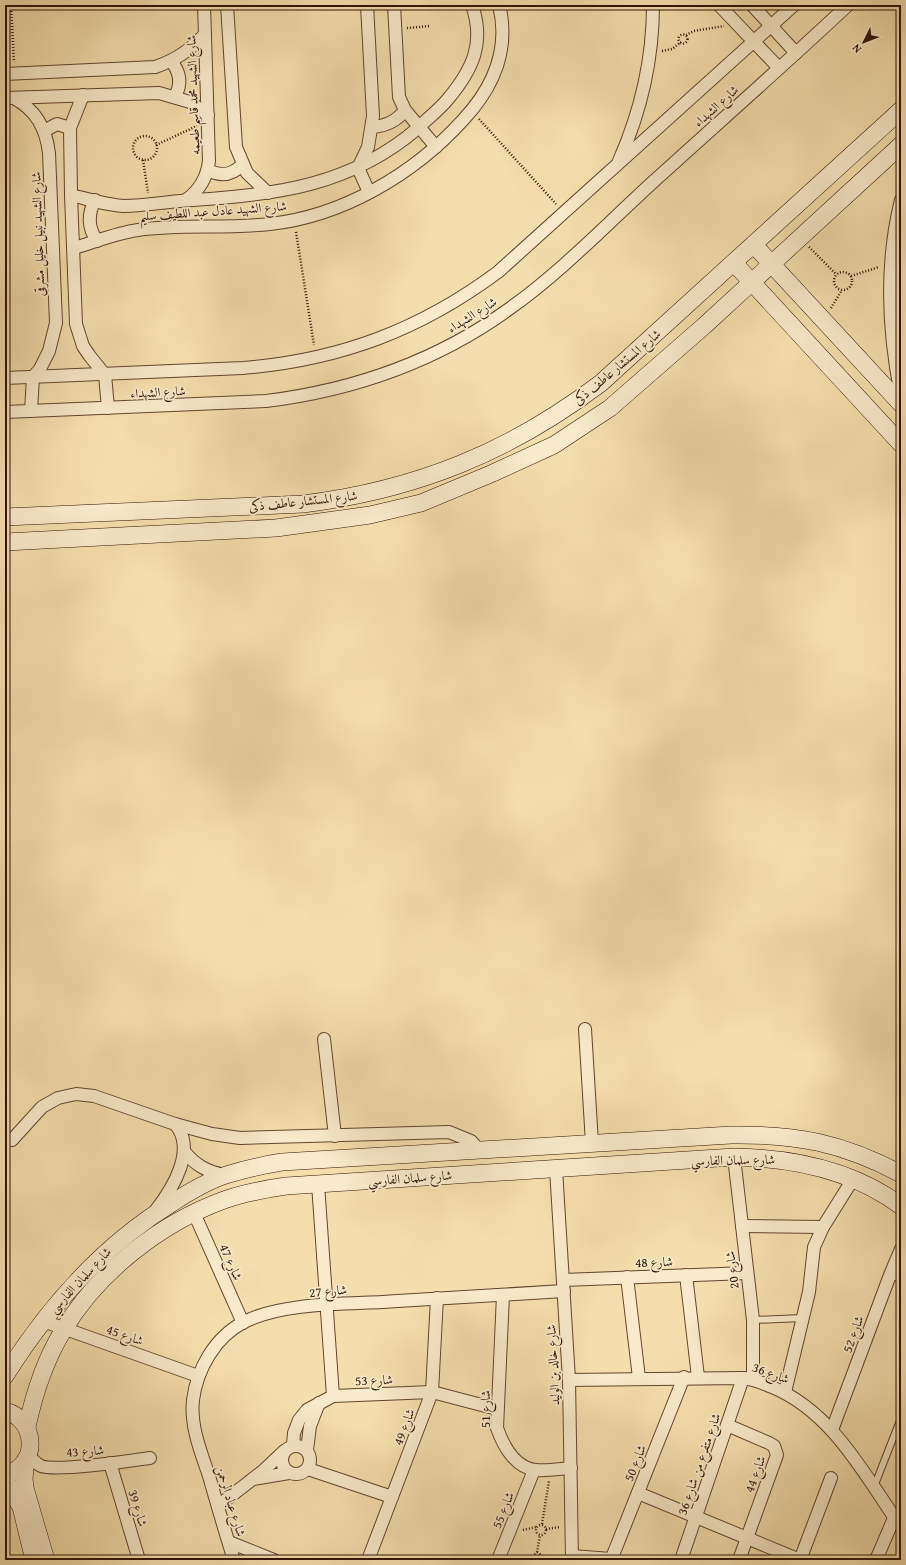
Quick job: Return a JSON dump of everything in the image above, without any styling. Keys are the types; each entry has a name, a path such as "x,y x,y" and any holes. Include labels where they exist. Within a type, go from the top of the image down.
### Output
{"street":[{"name":"شارع الشهيد محمد قاسم طعيمه","path":"186,200 200,187 208,170 210,152 204,5"},
{"path":"367,5 373,105 372,126 368,147 358,168 369,192"},
{"path":"394,5 398,89 401,104 436,147"},
{"name":"شارع الشهيد عادل عبد اللطيف سليم","path":"71,195 126,206 268,193 315,184 358,168 397,145 419,126 444,104 470,70 476,54 478,38 477,22 472,5"},
{"name":"شارع الشهيد عادل عبد اللطيف سليم","path":"74,248 139,230 270,224 294,219 339,206 369,192 402,173 436,147 472,111 494,77 500,58 503,38 502,18 499,5"},
{"path":"617,165 636,119 643,96 651,53 653,5"},
{"path":"718,5 779,68"},
{"path":"752,5 796,53"},
{"name":"شارع الشهداء","path":"5,378 105,375 243,368 316,358 344,351 385,337 425,319 450,305 498,272 794,5"},
{"name":"شارع الشهداء","path":"5,412 266,401 313,394 383,375 449,346 490,322 538,286 848,5"},
{"path":"227,6 236,147 242,165 253,181 268,193"},
{"path":"10,74 143,68 171,61 188,51 205,34"},
{"path":"171,61 177,70 180,81 175,96"},
{"path":"9,98 148,92 175,96 190,102 208,118"},
{"path":"83,95 70,128 76,324 79,335 89,356 105,375 108,408"},
{"name":"شارع الشهيد نبيل خليل مشرقى","path":"9,98 32,111 44,131 49,153 56,323 49,352 40,369 33,377"},
{"path":"372,126 388,124 401,116 405,110"},
{"name":"شارع المستشار عاطف ذكى","path":"5,518 303,504 363,495 420,480 462,465 502,447 553,418 601,383 901,110"},
{"path":"44,131 57,124 70,128"},
{"name":"شارع المستشار عاطف ذكى","path":"5,542 276,528 370,515 421,502 554,445 610,408 704,326 901,145"},
{"path":"208,170 216,174 227,174 233,172 242,165"},
{"path":"95,200 90,212 90,224 97,241"},
{"path":"901,200 891,263 890,311 894,359 901,395"},
{"path":"783,218 800,238"},
{"path":"754,245 901,404"},
{"path":"734,263 901,444"},
{"path":"686,306 704,326"},
{"path":"794,329 819,316"},
{"path":"31,411 33,377"},
{"path":"585,1029 592,1143"},
{"path":"324,1039 335,1136"},
{"path":"12,1140 42,1107 58,1098 76,1094 94,1096 175,1124 212,1134 240,1138 449,1132 460,1135 471,1141 479,1150"},
{"path":"153,1214 168,1195 178,1174 184,1151 185,1141 182,1132 175,1124"},
{"name":"شارع سلمان الفارسي","path":"5,1376 43,1320 70,1287 95,1260 123,1236 153,1214 203,1185 225,1175 253,1166 282,1162 768,1134 804,1138 839,1147 874,1159 901,1174"},
{"path":"184,1151 198,1165 206,1170 225,1175"},
{"name":"شارع سلمان الفارسي","path":"27,1427 38,1387 64,1328 85,1300 104,1279 135,1251 163,1230 194,1213 224,1200 254,1191 286,1186 734,1157 794,1161 824,1168 876,1190 901,1206"},
{"name":"شارع 20","path":"734,1157 746,1273 753,1320 748,1378"},
{"name":"شارع خالد بن الوليد","path":"556,1169 569,1380 572,1558"},
{"path":"785,1392 811,1284 814,1247 823,1227 853,1179"},
{"path":"318,1184 332,1396"},
{"name":"شارع 47","path":"194,1213 243,1322"},
{"path":"742,1226 823,1227"},
{"name":"شارع 52","path":"832,1430 901,1249"},
{"name":"شارع 48","path":"563,1286 627,1277 746,1273"},
{"path":"686,1275 698,1377"},
{"path":"627,1277 638,1378"},
{"name":"شارع 27","path":"201,1450 194,1426 193,1401 198,1376 216,1345 228,1333 243,1322 260,1315 279,1310 326,1305 503,1294 563,1286"},
{"name":"شارع 51","path":"503,1294 497,1428 504,1447 517,1461 534,1470"},
{"name":"شارع 49","path":"368,1560 432,1392 437,1298"},
{"name":"شارع 45","path":"43,1320 198,1376"},
{"name":"شارع 36","path":"569,1380 684,1377 748,1378 785,1392 805,1405 832,1430 898,1522"},
{"name":"شارع 50","path":"611,1560 684,1377"},
{"name":"شارع متفرع من شارع 36","path":"681,1560 727,1425 748,1378"},
{"name":"شارع 53","path":"288,1449 299,1420 308,1410 332,1396 432,1392 497,1409"},
{"path":"308,1469 310,1459 307,1450 310,1426 319,1403"},
{"path":"5,1411 18,1417 27,1427 30,1440 24,1479 46,1560"},
{"name":"شارع 44","path":"727,1425 769,1443 776,1450 777,1455 739,1560"},
{"path":"218,1506 288,1449 303,1447 307,1450"},
{"path":"288,1449 281,1461 285,1470 289,1473"},
{"name":"شارع عباد الرحمن","path":"201,1450 234,1560"},
{"path":"5,1474 16,1470 27,1456"},
{"name":"شارع 43","path":"27,1456 36,1463 47,1467 110,1463 150,1458"},
{"name":"شارع 39","path":"110,1463 139,1560"},
{"path":"534,1470 570,1468"},
{"path":"252,1479 289,1473 299,1474 308,1469 392,1496"},
{"name":"شارع 55","path":"498,1560 534,1470"},
{"path":"638,1493 800,1560 831,1478"},
{"path":"5,1479 21,1507 34,1560"},
{"path":"876,1560 898,1522"},
{"path":"229,1542 274,1560"},
{"path":"572,1558 611,1560"}],"lane":[{"path":"890,1275 901,1279"},
{"path":"753,1320 803,1318"},
{"path":"874,1488 901,1418"}],"path":[{"path":"10,74 12,5"},
{"path":"227,6 285,5"},
{"path":"681,42 679,38 681,35 736,23"},
{"path":"395,29 430,26"},
{"path":"651,53 672,49 681,42 686,42 688,40 686,35"},
{"path":"472,111 564,213"},
{"path":"156,145 208,118"},
{"path":"148,136 155,141 156,145 153,156 144,160 136,156 133,152 133,143 139,137 148,136"},
{"path":"144,160 149,204"},
{"path":"294,219 316,358"},
{"path":"800,238 836,274"},
{"path":"851,276 891,263"},
{"path":"819,316 842,290 850,287 852,280 851,276 844,271 836,274"},
{"path":"836,274 834,278 835,286 842,290"},
{"path":"540,1535 546,1532 546,1529 542,1524 551,1469"},
{"path":"536,1560 533,1556 537,1552 540,1535 537,1533 536,1527 542,1524"}]}
